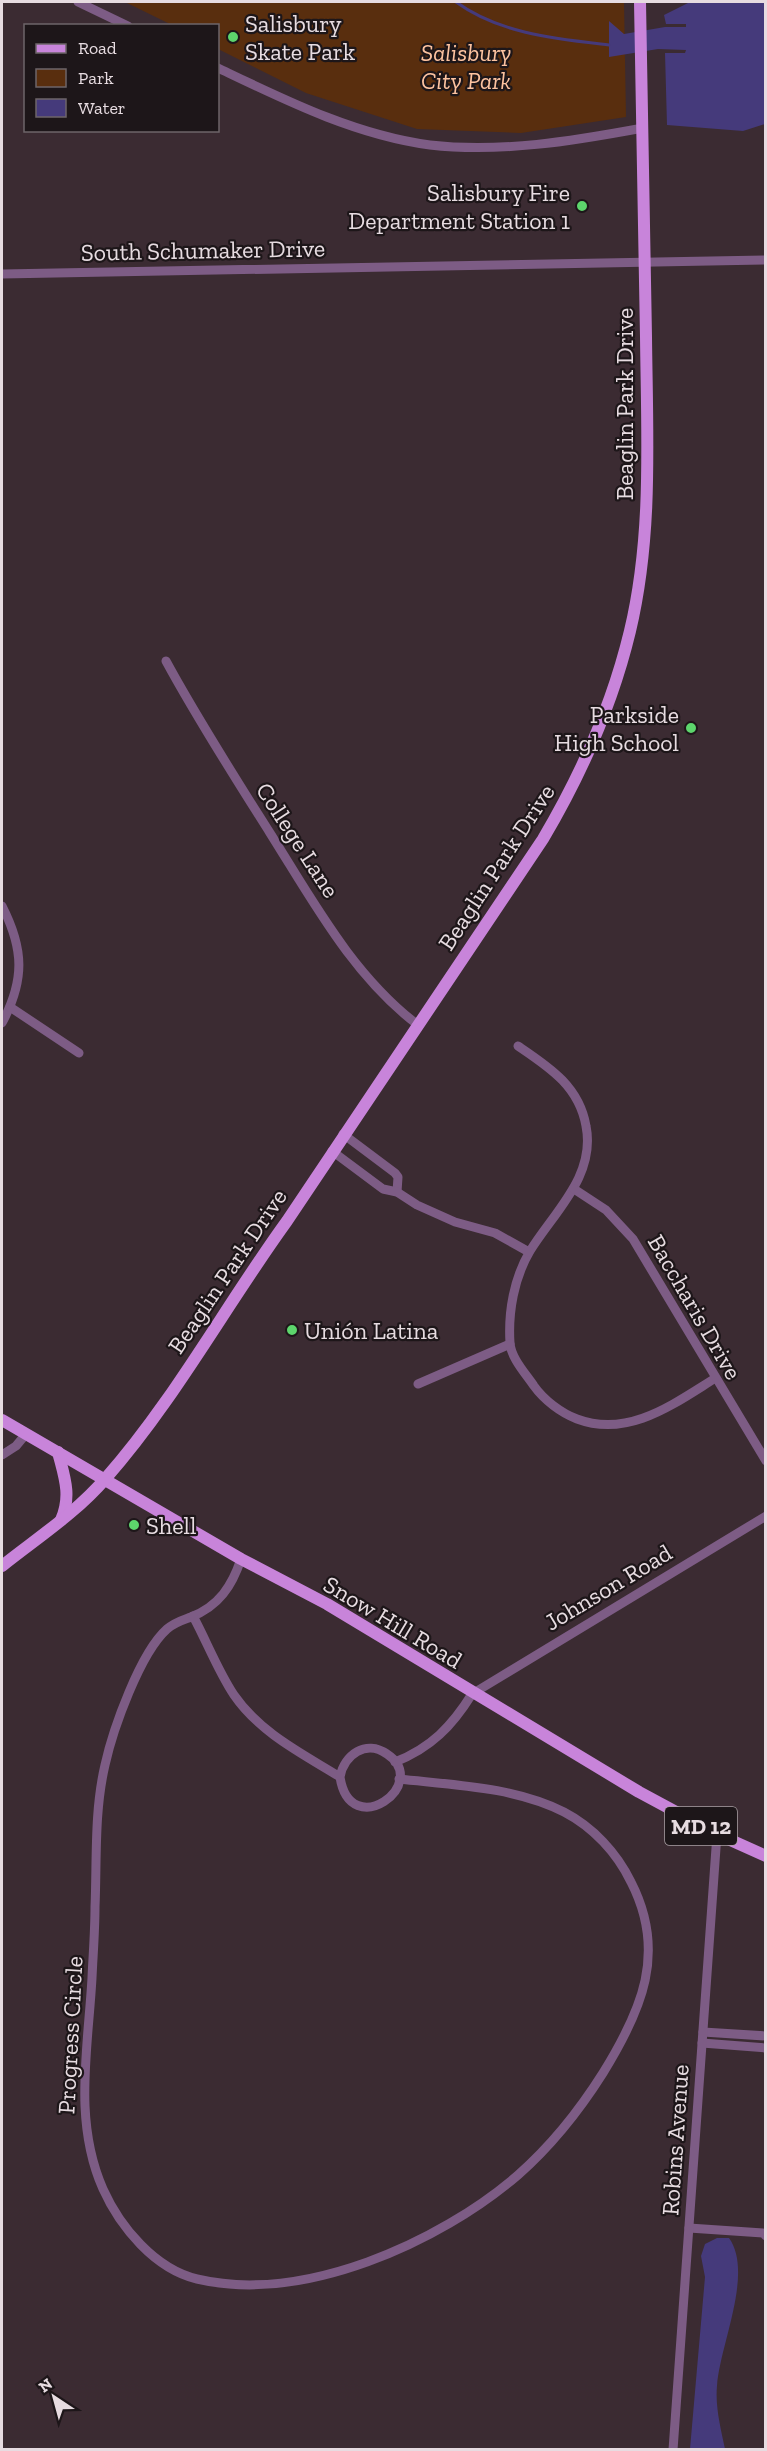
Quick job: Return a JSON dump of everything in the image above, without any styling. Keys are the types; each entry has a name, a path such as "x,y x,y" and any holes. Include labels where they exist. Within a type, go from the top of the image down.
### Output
{"main road":[{"name":"Beaglin Park Drive","path":"2,1566 61,1521 106,1479 161,1407 543,839 565,801 596,738 620,668 638,590 645,525 647,438 640,2"},
{"name":"Snow Hill Road","path":"2,1420 241,1559 327,1604 472,1694 717,1834 765,1856"},
{"path":"58,1452 68,1487 66,1509 61,1521"}],"street":[{"path":"78,2 124,24"},
{"path":"219,68 331,118 428,144 471,147 537,145 643,128"},
{"name":"South Schumaker Drive","path":"2,274 765,260"},
{"name":"College Lane","path":"166,660 224,762 344,948 392,1006 418,1025"},
{"path":"2,906 16,933 19,969 10,1007 2,1023"},
{"path":"10,1007 79,1053"},
{"path":"518,1046 559,1074 578,1103 587,1127 581,1176 574,1190 530,1252 514,1290 509,1322 510,1344 537,1390 559,1410 587,1423 613,1426 631,1423 674,1404 714,1379"},
{"path":"343,1134 395,1173 398,1177 397,1192"},
{"path":"332,1151 383,1189 397,1192 436,1215 495,1233 530,1252"},
{"name":"Baccharis Drive","path":"574,1190 606,1210 633,1239 714,1379 765,1461"},
{"path":"418,1384 510,1344"},
{"path":"2,1455 16,1446 26,1434"},
{"name":"Johnson Road","path":"472,1694 765,1516"},
{"name":"Progress Circle","path":"241,1559 233,1581 211,1607 168,1628 156,1642 122,1712 105,1765 97,1826 96,1906 83,2098 87,2138 109,2201 137,2241 153,2255 194,2278 255,2283 292,2281 377,2258 474,2208 519,2174 570,2123 615,2054 632,2019 645,1987 650,1961 648,1933 638,1894 625,1868 609,1847 567,1814 528,1798 505,1792 399,1779"},
{"path":"194,1616 233,1694 251,1715 268,1731 340,1777"},
{"path":"395,1762 411,1755 442,1735 472,1694"},
{"path":"379,1749 395,1762 399,1779 394,1795 388,1801 371,1807 352,1802 341,1787 340,1777 346,1760 361,1750 379,1749"},
{"name":"Robins Avenue","path":"673,2450 717,1834"},
{"path":"703,2032 765,2036"},
{"path":"702,2043 765,2048"},
{"path":"689,2229 763,2233 765,2235"}],"green space":[{"name":"Salisbury City Park","path":"125,2 624,2 626,117 521,133 417,129 306,93 219,50 219,24 170,24"}],"water":[{"path":"690,2 765,2 765,124 743,131 667,125 665,53 685,53 686,50 658,49 609,57 609,21 624,34 665,27 686,27 686,24 666,24 664,15"},
{"path":"717,2238 729,2238 736,2253 738,2270 734,2309 717,2386 718,2410 725,2449 690,2449 705,2277 701,2256 705,2244"}],"waterway":[{"path":"456,2 473,13 510,28 549,37 609,45"}],"place":[{"name":"Salisbury Skate Park","path":"233,37"},
{"name":"Salisbury Fire Department Station 1","path":"582,206"},
{"name":"Parkside High School","path":"691,728"},
{"name":"Unión Latina","path":"292,1330"},
{"name":"Shell","path":"134,1525"}]}
